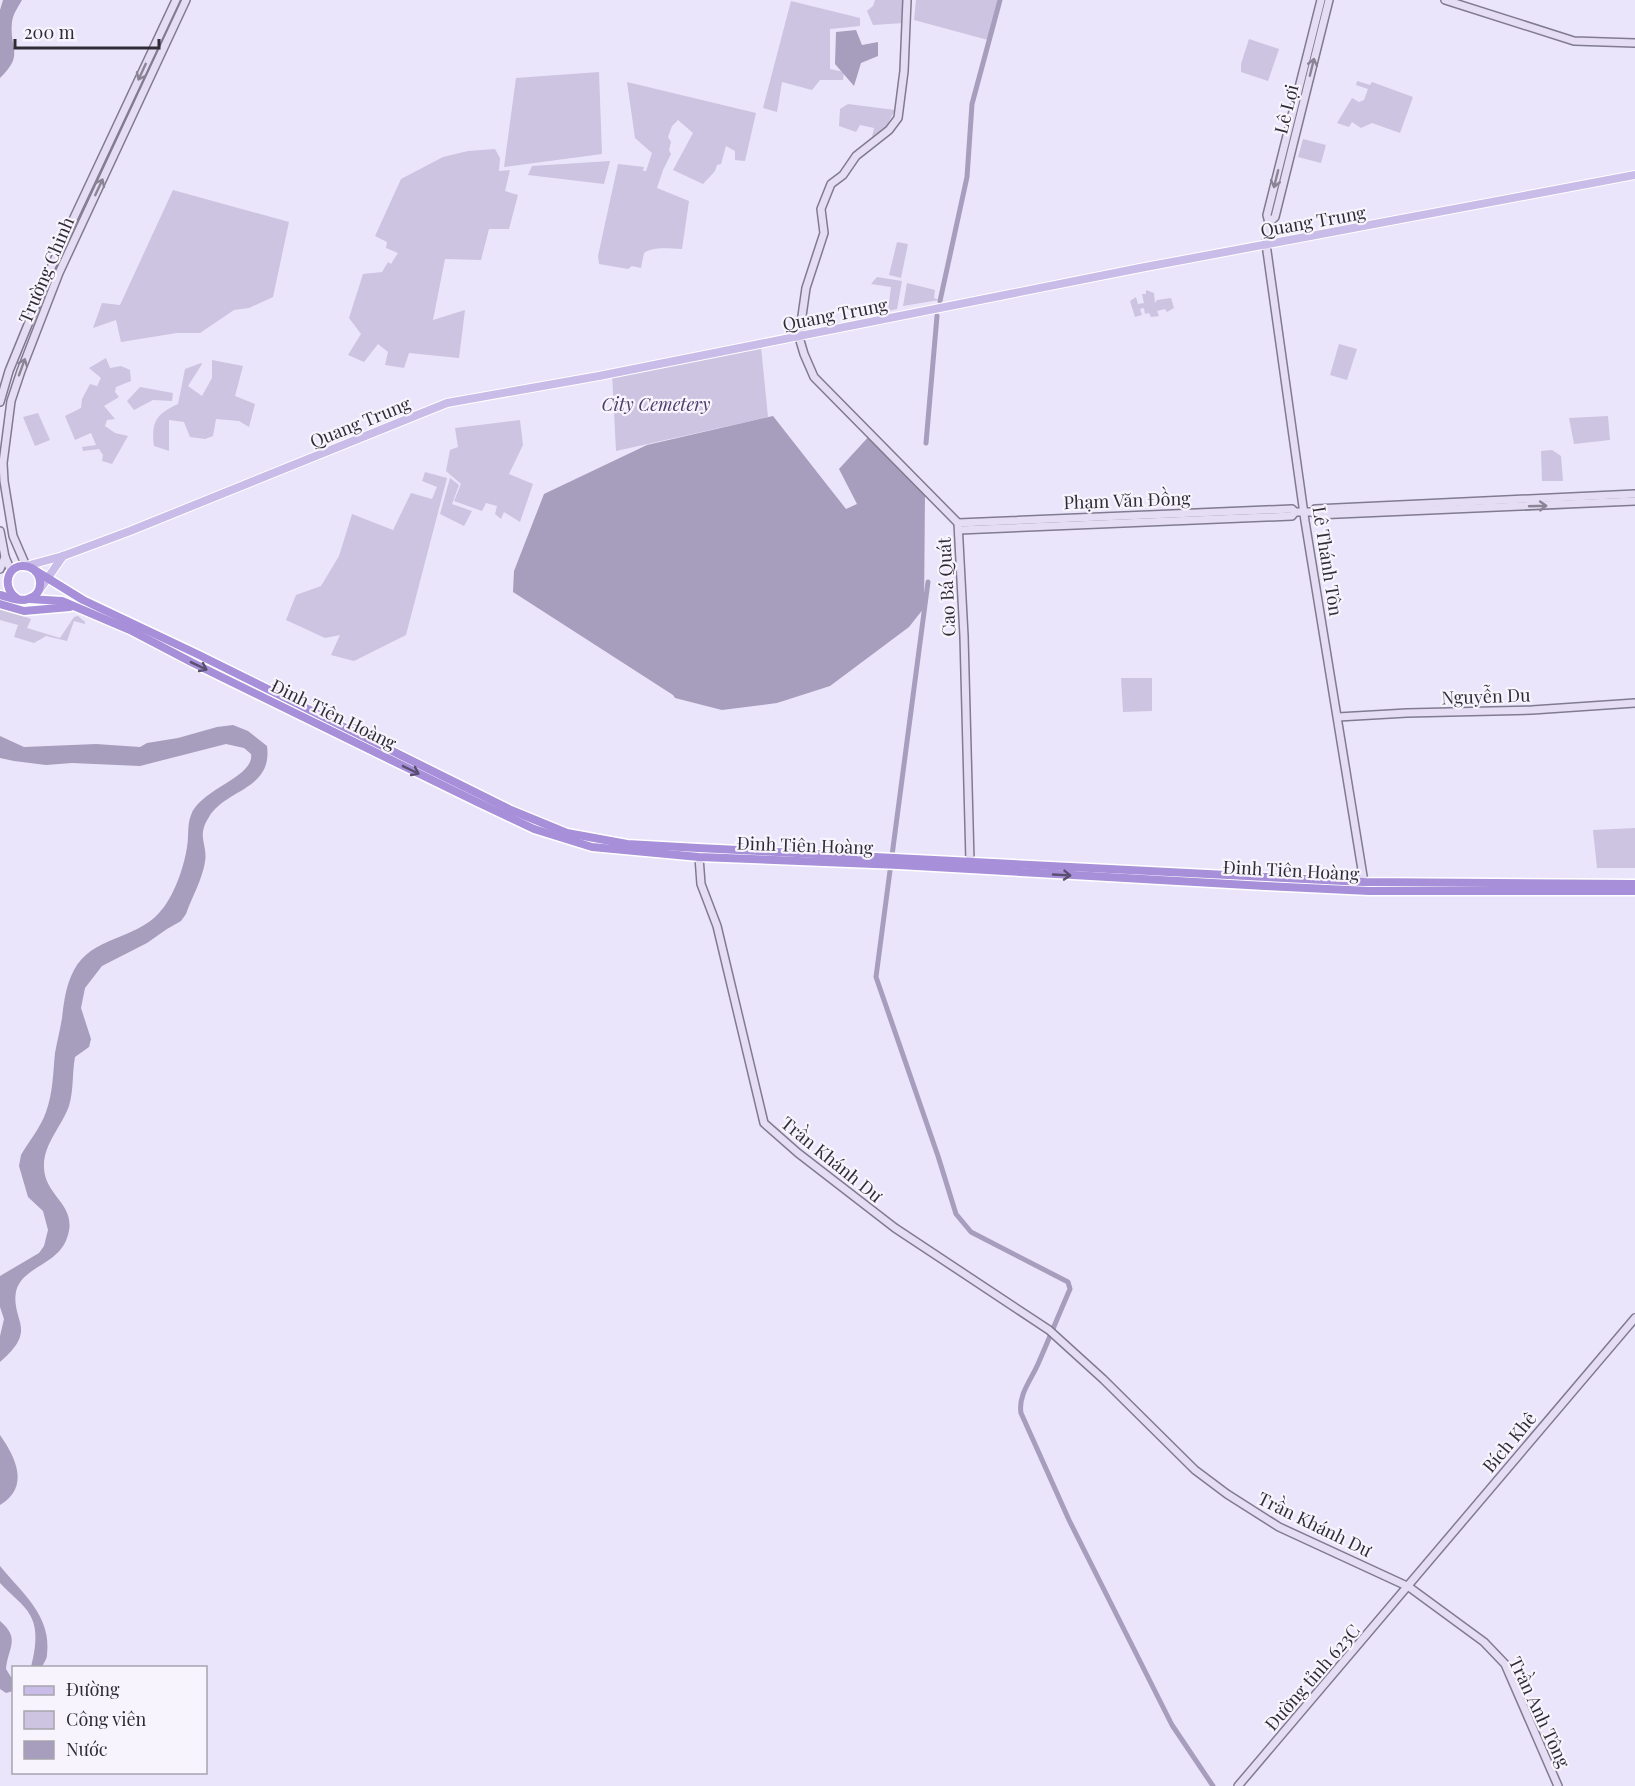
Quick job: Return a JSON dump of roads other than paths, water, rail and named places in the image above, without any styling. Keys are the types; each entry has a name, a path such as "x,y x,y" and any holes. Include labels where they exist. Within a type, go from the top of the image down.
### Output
{"highway":[{"path":"0,576 26,566 36,571 40,582 38,592 29,599 0,595"},
{"name":"Đinh Tiên Hoàng","path":"36,571 83,600 511,810 567,833 627,844 699,853"},
{"path":"11,572 7,582 8,587 18,599"},
{"name":"Đinh Tiên Hoàng","path":"29,599 57,600 130,630 534,829 591,846 1132,875 1369,891 1635,891"},
{"path":"0,604 24,611 59,606 82,609"},
{"name":"Đinh Tiên Hoàng","path":"899,862 970,861 1132,875 1364,882 1635,884"},
{"path":"1364,882 1369,891"}],"main road":[{"name":"Quang Trung","path":"26,566 63,556 447,403 1635,175"},
{"path":"38,592 63,556"}],"street":[{"name":"Trường Chinh","path":"0,402 56,256 176,0"},
{"name":"Trường Chinh","path":"26,566 13,536 3,502 3,463 11,401 59,273 186,0"},
{"path":"799,337 806,288 824,233 821,208 831,184 843,175 856,156 889,130 898,118 903,83 907,0"},
{"name":"Lê Lợi","path":"1266,244 1269,223 1267,215 1321,0"},
{"name":"Lê Lợi","path":"1269,223 1275,217 1329,0"},
{"path":"1444,0 1574,41 1635,43"},
{"path":"165,24 174,27"},
{"path":"1281,157 1289,159"},
{"path":"99,165 107,169"},
{"name":"Lê Thánh Tôn","path":"1266,244 1304,512 1364,882"},
{"name":"Cao Bá Quát","path":"799,337 814,377 958,526 970,861"},
{"path":"5,386 16,389"},
{"name":"Phạm Văn Đồng","path":"1480,505 1569,496 1635,494"},
{"path":"1569,496 1571,505"},
{"name":"Phạm Văn Đồng","path":"958,526 1211,516 1292,516 1295,512 1313,512 1316,509 1571,505 1635,501"},
{"path":"0,531 5,557 11,572"},
{"path":"0,569 5,557"},
{"name":"Nguyễn Du","path":"1338,717 1635,704"},
{"name":"Trần Khánh Dư","path":"699,853 701,884 717,926 764,1123 798,1153 895,1228 1052,1333 1103,1379 1195,1470 1227,1494 1279,1527 1409,1587"},
{"name":"Bích Khê","path":"1409,1587 1635,1318"},
{"name":"Đường tỉnh 623C","path":"1239,1786 1409,1587"},
{"name":"Trần Anh Tông","path":"1409,1587 1484,1642 1505,1664 1558,1786"}],"water":[{"path":"3,0 22,0 12,22 14,57 8,70 0,78 0,10"},
{"path":"233,725 248,731 267,746 267,761 263,772 256,780 216,808 205,824 203,830 206,856 204,869 186,914 181,921 147,943 102,966 85,988 81,1008 91,1039 89,1047 75,1057 69,1106 49,1144 44,1159 46,1178 69,1217 67,1238 57,1254 27,1275 17,1288 15,1302 21,1334 14,1347 0,1362 0,1336 4,1319 0,1307 0,1276 39,1253 44,1246 48,1230 43,1211 28,1197 19,1166 21,1155 44,1118 48,1105 55,1053 71,976 82,959 92,951 102,944 138,929 159,913 178,882 187,847 189,823 196,806 245,770 250,762 251,754 244,748 226,744 140,766 72,763 46,765 0,758 0,736 24,747 96,744 140,747 147,743"},
{"path":"0,1435 15,1463 17,1481 15,1490 0,1505"},
{"path":"0,1566 34,1606 40,1617 47,1641 47,1657 42,1666 31,1666 35,1627 30,1615 0,1583"},
{"path":"0,1621 12,1638 6,1669 12,1677 12,1691 6,1693 0,1689"}],"waterway":[{"path":"940,301 967,177 972,104 1000,0"},
{"path":"926,443 937,316"},
{"path":"928,582 876,977 956,1214 971,1232 1068,1282 1070,1289 1023,1394 1021,1413 1069,1520 1172,1725 1213,1786"}],"park label":[{"name":"City Cemetery","path":"656,404"}]}
